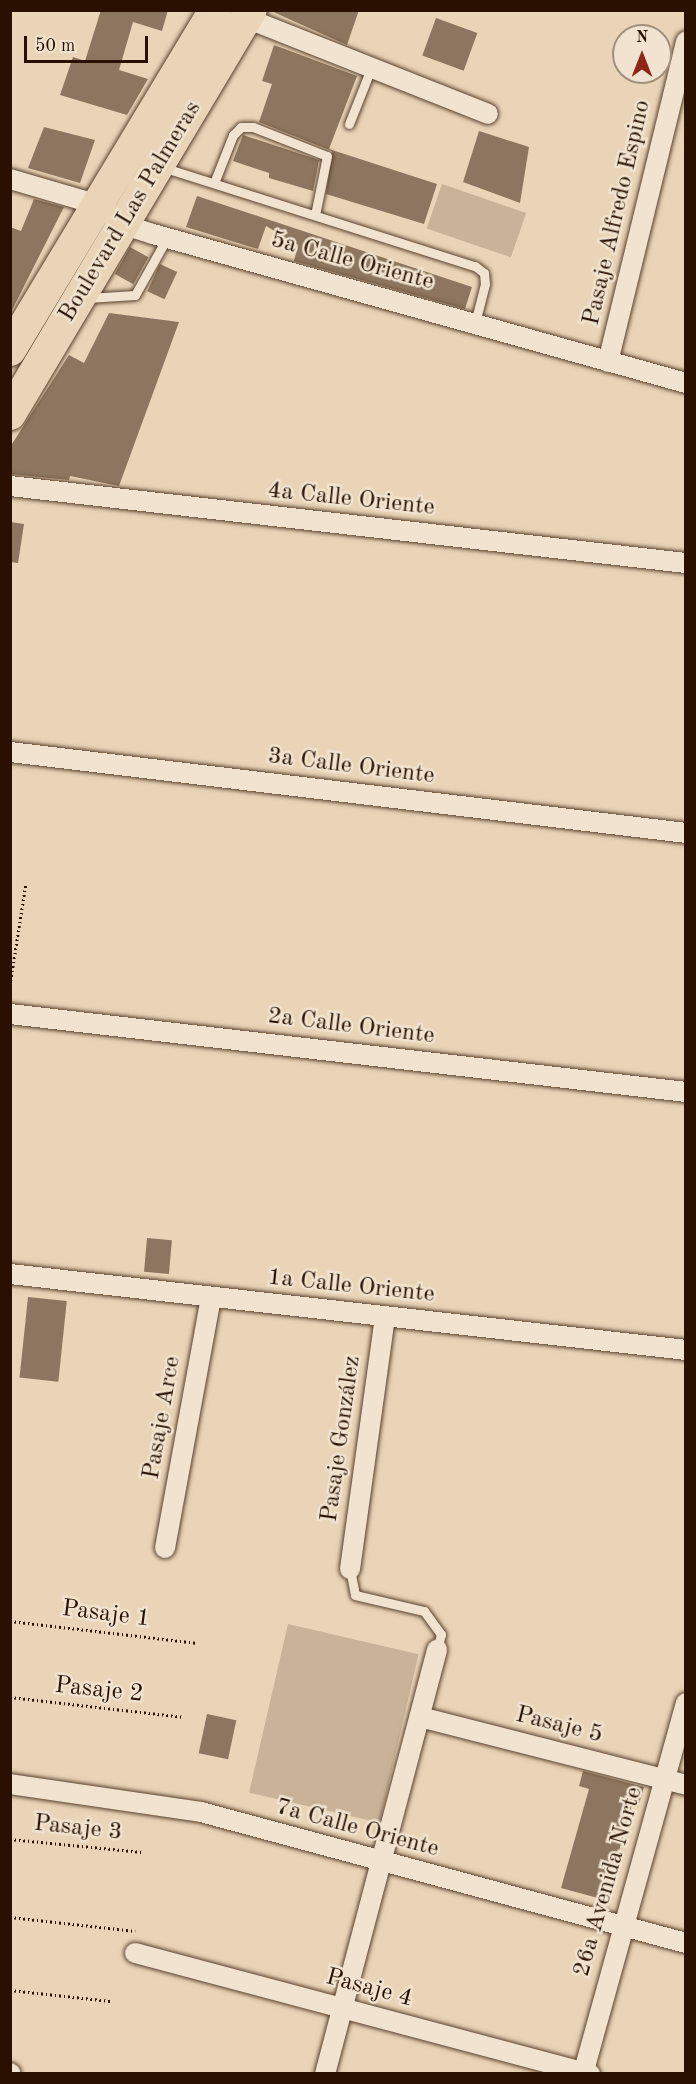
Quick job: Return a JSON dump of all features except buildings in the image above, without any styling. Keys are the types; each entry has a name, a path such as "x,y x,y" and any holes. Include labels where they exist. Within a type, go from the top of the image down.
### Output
{"main road":[{"name":"Boulevard Las Palmeras","path":"10,350 215,10"},
{"name":"Boulevard Las Palmeras","path":"10,414 125,225 248,14"}],"street":[{"path":"248,14 488,114"},
{"name":"Pasaje Alfredo Espino","path":"608,363 686,41"},
{"name":"5a Calle Oriente","path":"10,179 99,204 125,225 167,238 686,383"},
{"name":"4a Calle Oriente","path":"10,486 686,562"},
{"name":"3a Calle Oriente","path":"10,752 686,833"},
{"name":"2a Calle Oriente","path":"10,1014 686,1092"},
{"name":"1a Calle Oriente","path":"10,1274 686,1350"},
{"name":"Pasaje Arce","path":"165,1548 211,1298"},
{"name":"Pasaje González","path":"350,1569 385,1316"},
{"path":"325,2073 344,2010 437,1650"},
{"name":"26a Avenida Norte","path":"585,2073 623,1926 686,1703"},
{"name":"Pasaje 5","path":"420,1717 686,1785"},
{"name":"7a Calle Oriente","path":"10,1784 158,1803 686,1943"},
{"name":"Pasaje 4","path":"135,1953 585,2073"}],"lane":[{"path":"349,124 372,66"},
{"path":"214,183 233,135 241,127 253,127 327,156 315,215"},
{"path":"159,166 475,266 484,273 485,284 475,323"},
{"path":"81,298 135,295 167,238"},
{"path":"350,1569 355,1595 424,1611 441,1634 437,1650"}],"path":[{"path":"10,985 26,883"},
{"name":"Pasaje 1","path":"10,1621 198,1643"},
{"name":"Pasaje 2","path":"10,1697 184,1717"},
{"name":"Pasaje 3","path":"10,1839 142,1852"},
{"path":"10,1917 135,1931"},
{"path":"10,1990 110,2001"}],"shaded area":[{"path":"442,184 526,213 511,257 427,228"},
{"path":"288,1624 419,1654 380,1823 249,1793"}]}
